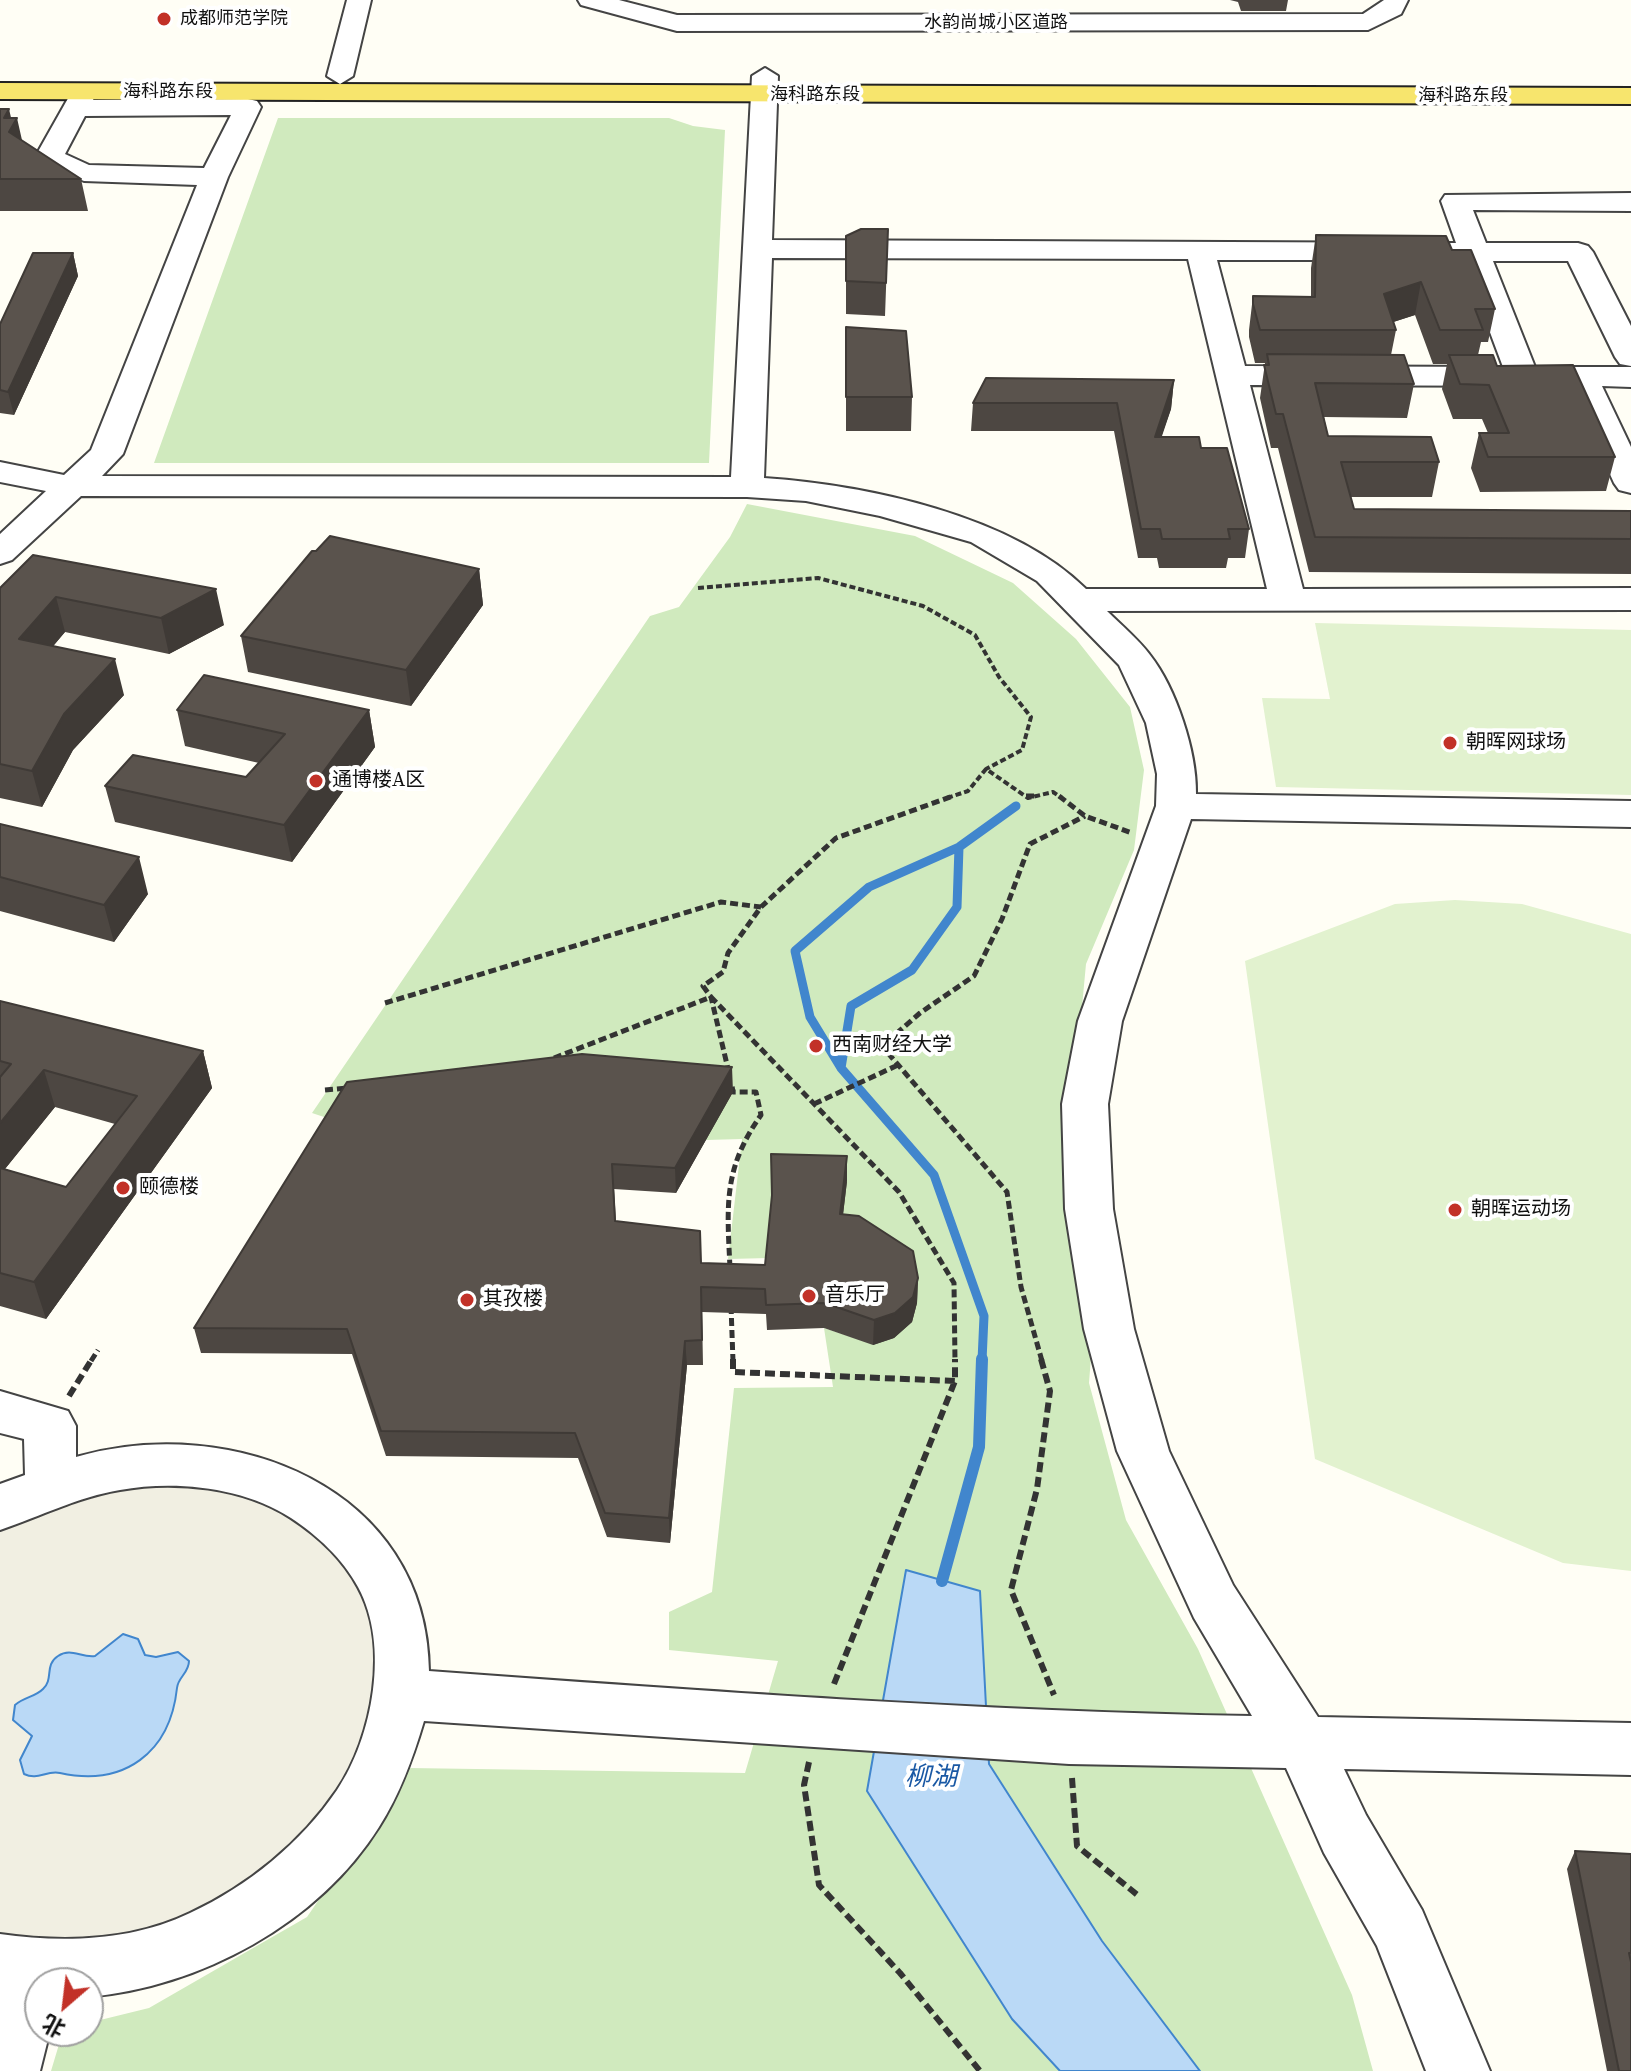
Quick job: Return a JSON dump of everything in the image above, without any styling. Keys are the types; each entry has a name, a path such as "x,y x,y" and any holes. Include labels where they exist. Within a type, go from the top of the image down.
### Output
{"main road":[{"name":"海科路东段","path":"0,75 340,76 765,85 1631,96"},
{"name":"海科路东段","path":"0,91 80,100 765,85 1631,79"}],"street":[{"path":"340,76 359,0"},
{"name":"水韵尚城小区道路","path":"590,0 677,23 786,24 1368,22 1392,9 1396,0"},
{"path":"747,487 765,85"},
{"path":"0,553 106,454 214,177 248,107 80,100 49,157 84,173 214,177"},
{"path":"1523,377 1455,201 1631,202"},
{"path":"756,249 1578,252 1631,357"},
{"path":"1200,250 1288,600"},
{"path":"1232,375 1631,377"},
{"path":"1582,377 1631,483"},
{"path":"0,472 71,486 747,487 806,491 886,507 983,535 1050,573 1136,661 1165,723 1177,774 1169,825 1100,1021 1085,1104 1091,1223 1109,1329 1143,1451 1213,1601 1267,1691 1303,1742 1345,1834 1401,1930 1458,2071"},
{"path":"1631,490 1623,498 1631,515"},
{"path":"1078,600 1631,599"},
{"path":"1169,825 1631,814"},
{"path":"0,1412 50,1426 51,1485"},
{"path":"0,1508 51,1485 96,1471 143,1464 202,1465 283,1486 321,1508 353,1536 383,1578 400,1627 402,1694 393,1735 369,1792 330,1845 284,1889 229,1925 162,1954 93,1969 17,1967 8,2071"},
{"path":"402,1694 816,1724 1069,1738 1631,1749"}],"path":[{"path":"698,588 818,578 923,606 975,635 999,677 1031,717 1022,750 986,769 968,791 836,838 761,907 728,953 723,972 703,986 899,1192 954,1283 955,1381 816,1724 804,1785 819,1885 900,1973 980,2071"},
{"path":"986,769 1028,798 1053,792 1085,816 1169,825"},
{"path":"1085,816 1030,844 1002,919 974,976 920,1013 882,1046 1007,1192 1021,1287 1050,1391 1037,1489 1011,1590 1069,1738 1077,1846 1140,1897"},
{"path":"385,1003 721,902 761,907"},
{"path":"544,1062 711,997"},
{"path":"711,997 733,1092"},
{"path":"814,1104 898,1065"},
{"path":"325,1090 354,1088"},
{"path":"718,1090 756,1092 761,1115 742,1139 728,1172 730,1280"},
{"path":"731,1295 733,1372 955,1381"},
{"path":"50,1426 98,1350"}],"green space":[{"path":"278,118 669,118 693,126 725,130 709,463 154,463"},
{"path":"747,504 915,536 1013,583 1076,639 1130,707 1144,770 1134,850 1086,964 1069,1145 1098,1266 1089,1383 1126,1520 1198,1649 1352,1995 1373,2071 51,2071 58,2047 104,2047 104,2019 149,2008 307,1917 409,1768 745,1773 778,1661 669,1650 669,1612 712,1592 734,1388 833,1387 824,1328 873,1344 894,1338 769,1258 728,1259 742,1139 706,1140 342,1123 312,1113 650,616 679,607 730,537"},
{"name":"朝晖网球场","path":"1315,623 1631,630 1631,795 1276,787 1262,698 1330,699"},
{"name":"朝晖运动场","path":"1455,900 1522,904 1631,934 1631,1571 1563,1563 1315,1459 1245,961 1395,904"}],"shaded area":[{"path":"202,1465 353,1536 393,1735 229,1925 0,1964 0,1508"}],"water":[{"name":"柳湖","path":"906,1570 980,1591 989,1764 1102,1941 1200,2071 1060,2071 1012,2019 867,1791"},
{"path":"123,1634 138,1639 145,1655 156,1657 178,1652 189,1661 178,1684 165,1731 154,1747 140,1760 104,1775 24,1774 20,1760 32,1736 13,1720 15,1705 43,1689 51,1664 58,1656 67,1652 95,1656"}],"building":[{"path":"0,109 9,109 4,118 17,118 9,132 81,179 0,179"},
{"path":"861,229 888,229 886,283 846,281 846,236"},
{"path":"1316,235 1446,236 1452,250 1471,250 1495,309 1475,309 1483,330 1440,330 1421,282 1384,294 1396,330 1260,330 1253,296 1315,297"},
{"path":"33,253 73,253 8,392 0,390 0,324"},
{"path":"846,327 906,331 912,397 846,397"},
{"path":"1267,354 1404,355 1414,384 1315,383 1328,436 1431,437 1439,462 1341,462 1354,509 1631,511 1631,539 1315,537 1283,414 1276,414 1264,365 1269,365"},
{"path":"1449,355 1493,355 1497,366 1573,365 1615,457 1488,457 1479,433 1509,433 1489,385 1460,384"},
{"path":"986,378 1174,380 1155,437 1199,437 1201,448 1227,448 1249,529 1228,529 1230,539 1162,539 1160,529 1141,529 1117,403 973,403"},
{"path":"330,536 479,569 406,670 241,636 312,551 316,551"},
{"path":"33,555 216,589 161,618 56,597 19,639 115,659 64,714 32,771 0,764 0,588"},
{"path":"204,675 369,710 284,825 105,786 133,755 246,777 285,734 177,710"},
{"path":"0,824 139,857 104,905 0,877"},
{"path":"0,1001 203,1051 34,1282 0,1273 0,1168 66,1187 137,1096 44,1070 0,1123 0,1077 11,1064 0,1061"},
{"name":"其孜楼","path":"582,1054 732,1067 675,1168 612,1164 615,1221 700,1231 701,1263 765,1265 772,1195 771,1154 847,1156 840,1214 859,1216 913,1251 918,1278 913,1297 895,1313 874,1320 825,1303 766,1305 765,1289 701,1287 702,1340 685,1341 669,1518 605,1513 575,1433 381,1431 347,1329 194,1328 347,1082"},
{"path":"1575,1851 1631,1854 1631,2071 1619,2071"}],"waterway":[{"path":"959,847 1016,806"},
{"path":"841,1068 810,1017 795,951 869,887 959,847"},
{"path":"841,1068 851,1006 912,970 957,907 959,847"},
{"path":"841,1068 934,1175 984,1316 982,1361"},
{"path":"942,1581 979,1447 982,1359"}],"place":[{"name":"成都师范学院","path":"164,19"},
{"name":"朝晖网球场","path":"1450,743"},
{"name":"通博楼A区","path":"316,781"},
{"name":"西南财经大学","path":"816,1046"},
{"name":"颐德楼","path":"123,1188"},
{"name":"朝晖运动场","path":"1455,1210"},
{"name":"音乐厅","path":"809,1296"},
{"name":"其孜楼","path":"467,1300"}]}
